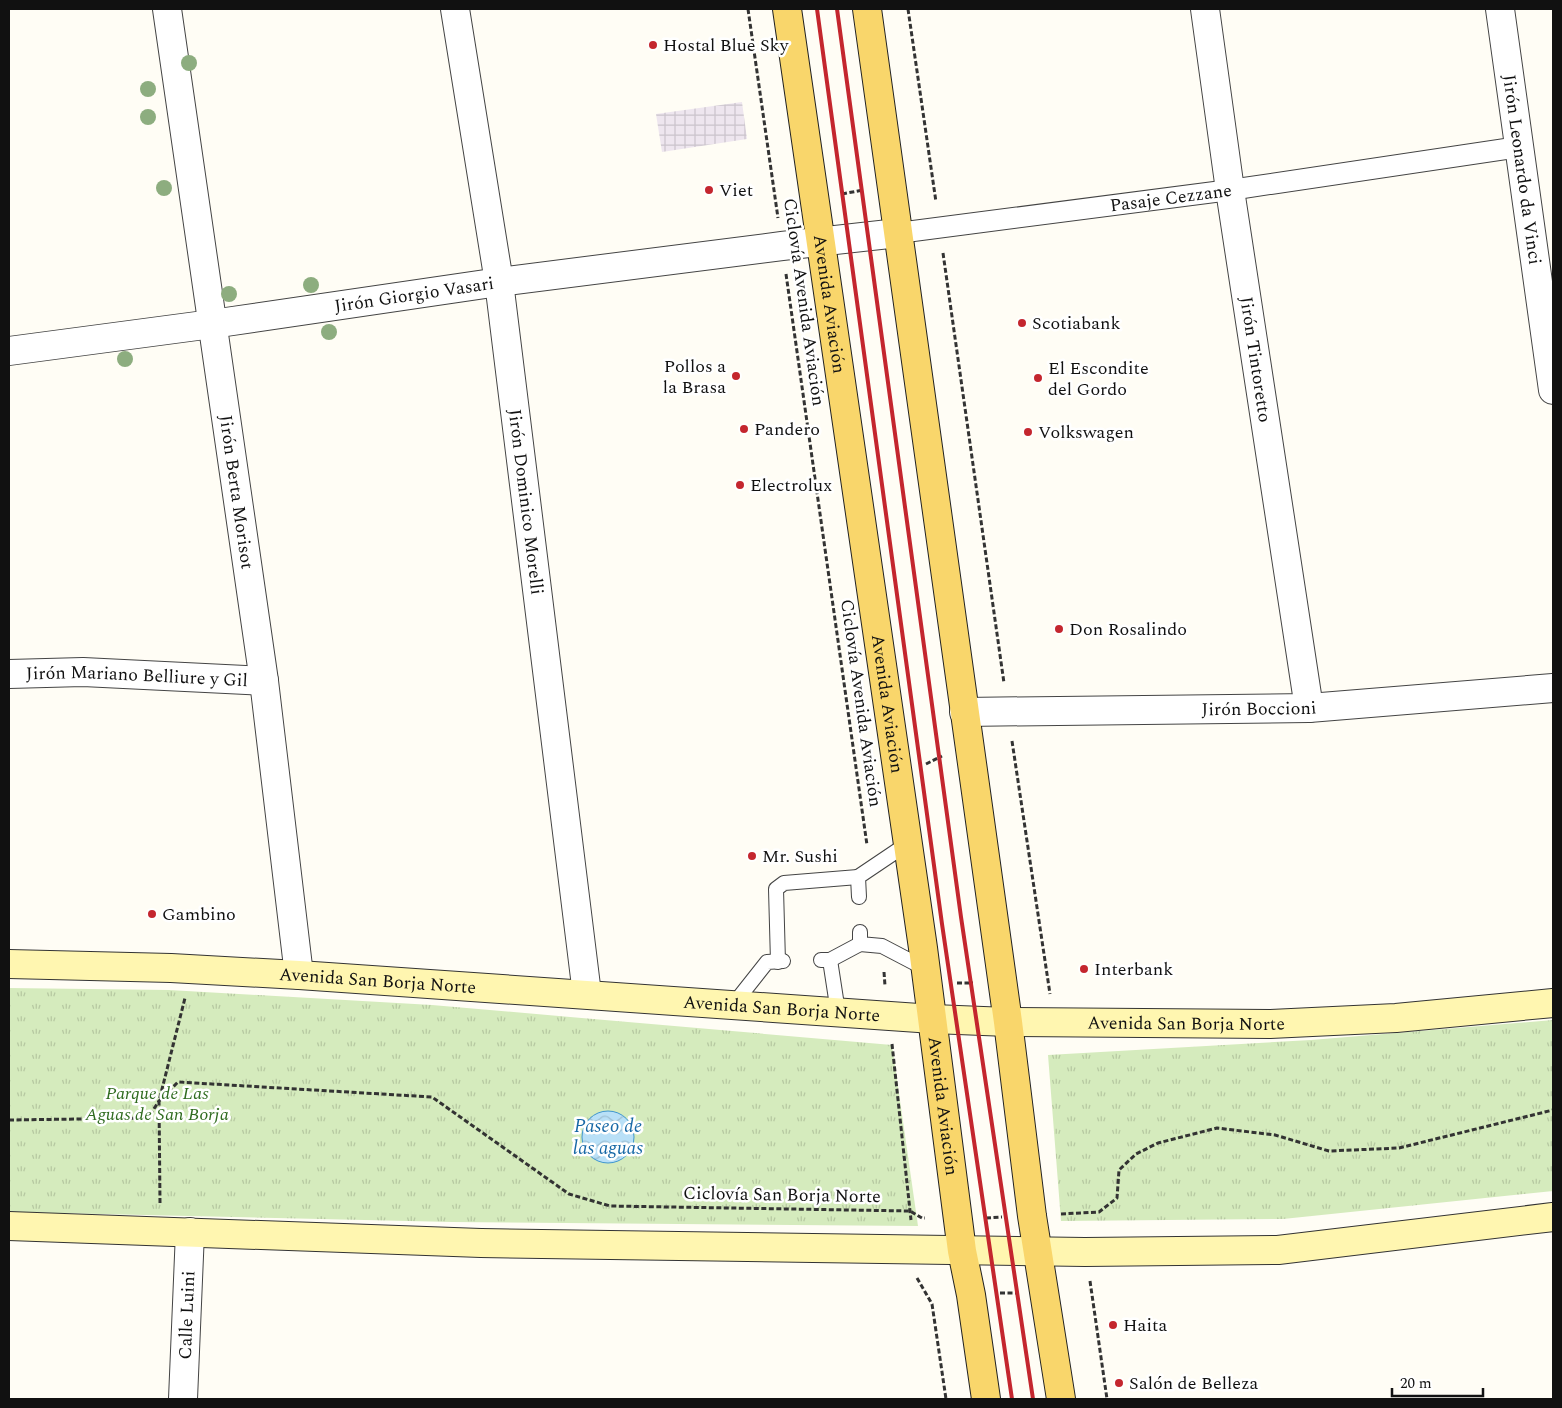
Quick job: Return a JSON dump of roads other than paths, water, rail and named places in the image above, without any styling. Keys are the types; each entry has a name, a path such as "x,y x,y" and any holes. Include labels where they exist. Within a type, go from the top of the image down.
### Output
{"main road":[{"name":"Avenida Aviación","path":"787,9 907,844 937,976 933,1019 962,1250 971,1295 986,1399"},
{"path":"867,9 1008,1022 1032,1216 1061,1399"},
{"name":"Avenida San Borja Norte","path":"9,964 192,969 299,975 933,1019 1008,1022 1270,1024 1396,1018 1553,1003"},
{"path":"9,1226 481,1244 1085,1252 1278,1250 1553,1216"}],"street":[{"name":"Jirón Berta Morisot","path":"167,9 264,681 299,975"},
{"name":"Jirón Dominico Morelli","path":"455,9 499,282 587,994"},
{"name":"Jirón Tintoretto","path":"1205,9 1230,190 1309,708"},
{"name":"Jirón Leonardo da Vinci","path":"1500,9 1553,390"},
{"name":"Pasaje Cezzane","path":"820,242 1230,190 1519,147"},
{"name":"Jirón Giorgio Vasari","path":"9,351 212,324 499,282 820,242"},
{"name":"Jirón Mariano Belliure y Gil","path":"9,674 83,672 264,681"},
{"name":"Jirón Boccioni","path":"964,712 1309,708 1553,688"},
{"name":"Calle Luini","path":"183,1399 190,1232"}],"lane":[{"path":"733,1004 767,962 781,962 776,889 784,882 858,877 907,844"},
{"path":"858,877 858,897"},
{"path":"838,1012 825,960 860,938 882,946 937,976"}],"water":[{"name":"Paseo de las aguas","path":"608,1111 618,1113 626,1119 632,1127 634,1137 632,1147 626,1155 618,1161 608,1163 598,1161 590,1155 584,1147 582,1137 584,1127 590,1119 598,1113"}],"railway":[{"path":"817,9 942,924 1012,1399"},
{"path":"837,9 961,917 1033,1399"}],"place":[{"name":"Hostal Blue Sky","path":"653,45"},
{"name":"Viet","path":"709,190"},
{"name":"Scotiabank","path":"1022,323"},
{"name":"Pollos a la Brasa","path":"736,376"},
{"name":"El Escondite del Gordo","path":"1038,378"},
{"name":"Pandero","path":"744,429"},
{"name":"Volkswagen","path":"1028,432"},
{"name":"Electrolux","path":"740,485"},
{"name":"Don Rosalindo","path":"1059,629"},
{"name":"Mr. Sushi","path":"752,856"},
{"name":"Gambino","path":"152,914"},
{"name":"Interbank","path":"1084,969"},
{"name":"Haita","path":"1113,1325"},
{"name":"Salón de Belleza","path":"1119,1383"}],"park label":[{"name":"Parque de Las Aguas de San Borja","path":"157,1103"}]}
